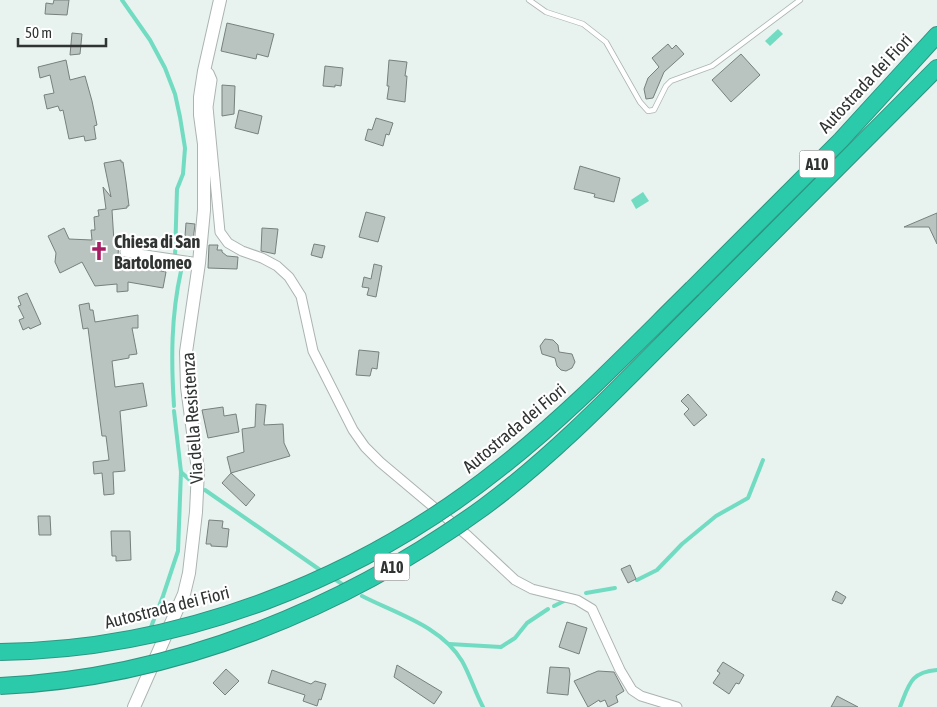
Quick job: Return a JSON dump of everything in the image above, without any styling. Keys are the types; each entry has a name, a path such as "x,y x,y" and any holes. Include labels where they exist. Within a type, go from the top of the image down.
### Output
{"highway":[{"name":"Autostrada dei Fiori","path":"0,652 28,652 99,644 156,634 202,622 255,604 355,562 447,508 500,468 563,415 841,140 937,34"},
{"name":"A10","path":"0,686 113,672 192,653 251,633 305,611 373,578 433,542 485,506 538,462 593,412 937,68"}],"street":[{"name":"Via della Resistenza","path":"134,707 184,594 189,573 196,512 198,470 187,387 186,352 204,210 204,144 200,115 200,97 220,0"},
{"path":"204,71 209,73 212,80 208,107 220,232 228,243 242,251 270,262 289,277 301,296 313,351 353,430 365,447 380,462 468,536 515,580 532,590 578,600 592,609 620,670 632,690 640,696 677,707"},
{"path":"125,252 198,263"}],"lane":[{"path":"529,0 546,12 582,24 606,42 640,102 648,111 654,110 666,86 671,81 712,66 800,0"}],"shaded area":[{"path":"778,29 783,34 770,46 765,41"},
{"path":"643,192 649,201 636,209 631,200"}],"building":[{"path":"54,0 69,0 67,15 45,14 46,3 53,4"},
{"path":"227,23 274,34 268,57 257,54 256,59 221,51"},
{"path":"72,33 82,34 80,54 70,55"},
{"path":"668,44 672,49 676,45 684,54 664,72 653,98 646,99 644,89 648,78 659,67 652,58"},
{"path":"741,54 760,75 731,102 712,80"},
{"path":"66,60 70,80 85,76 97,125 94,126 96,139 85,141 84,136 69,139 63,110 60,111 58,106 47,109 44,95 54,93 50,75 40,78 38,67"},
{"path":"389,60 407,62 405,102 387,99"},
{"path":"325,66 343,68 341,86 323,86"},
{"path":"222,85 235,86 234,114 222,116"},
{"path":"239,110 262,116 258,134 235,128"},
{"path":"376,118 393,123 389,135 386,134 383,146 365,140 368,129 372,130"},
{"path":"121,160 123,162 129,206 112,210 114,242 119,242 117,269 143,267 166,272 163,288 128,282 128,291 117,292 117,284 95,286 82,262 60,273 55,262 56,253 48,236 64,228 69,239 92,240 91,230 95,230 94,217 99,216 98,210 106,209 103,187 111,197 104,163"},
{"path":"580,166 620,178 614,202 594,197 595,194 574,189"},
{"path":"366,212 385,217 378,242 359,237"},
{"path":"937,213 937,244 929,227 904,227"},
{"path":"186,223 195,224 192,249 184,249"},
{"path":"262,228 278,229 275,254 261,251"},
{"path":"314,244 325,246 322,258 311,255"},
{"path":"209,245 218,245 217,250 222,250 227,256 238,257 237,269 208,268"},
{"path":"374,264 382,266 376,297 367,295 369,288 362,287 364,277 371,279"},
{"path":"27,293 41,324 23,330 19,320 24,318 18,306 21,305 18,297"},
{"path":"89,303 90,310 93,310 95,322 138,315 138,328 132,328 137,354 129,355 129,358 112,361 115,387 143,383 147,406 120,411 125,471 113,472 114,494 104,495 102,473 94,474 93,462 109,460 106,436 102,436 88,328 83,329 79,305"},
{"path":"545,339 553,340 558,345 559,352 572,354 575,362 572,368 566,371 561,370 557,366 555,358 542,354 540,346"},
{"path":"359,350 379,352 377,369 372,368 370,376 356,375"},
{"path":"688,394 707,415 694,426 684,414 689,409 681,401"},
{"path":"256,404 266,405 264,425 283,424 284,443 290,456 231,473 227,457 244,452 242,429 255,427"},
{"path":"223,407 224,416 236,414 239,432 208,438 202,410"},
{"path":"231,473 255,495 246,506 222,483"},
{"path":"38,516 50,516 51,535 39,535"},
{"path":"209,520 223,521 222,528 229,529 227,547 206,544"},
{"path":"111,531 130,531 131,560 116,561 116,556 112,556"},
{"path":"630,565 636,579 628,583 621,569"},
{"path":"836,591 846,597 842,604 832,600"},
{"path":"567,622 587,628 579,654 559,647"},
{"path":"723,662 744,675 739,684 736,683 729,694 713,683 720,673 717,671"},
{"path":"397,665 442,692 434,704 394,677"},
{"path":"550,667 569,668 568,695 547,693"},
{"path":"226,669 239,681 225,695 213,683"},
{"path":"272,670 311,684 315,681 326,684 317,706 303,701 305,695 268,683"},
{"path":"598,671 614,672 624,691 616,696 618,702 608,707 605,700 600,702 599,700 588,707 574,681"},
{"path":"837,696 858,707 831,707"}],"waterway":[{"path":"122,0 150,40 165,68 175,94 185,148 183,174 177,189 175,257 181,267 181,271 175,305 173,338 174,406"},
{"path":"151,627 178,551 181,472 174,411"},
{"path":"637,580 657,570 682,544 716,516 748,498 763,460"},
{"path":"181,472 194,484"},
{"path":"205,490 323,572"},
{"path":"333,578 342,584"},
{"path":"586,593 615,588"},
{"path":"362,596 417,622 453,649 468,672 483,707"},
{"path":"554,606 566,600"},
{"path":"449,644 501,647 515,638 527,623 548,609"},
{"path":"900,707 912,681 921,674 937,670"}],"place":[{"name":"Chiesa di San Bartolomeo","path":"99,251"}]}
